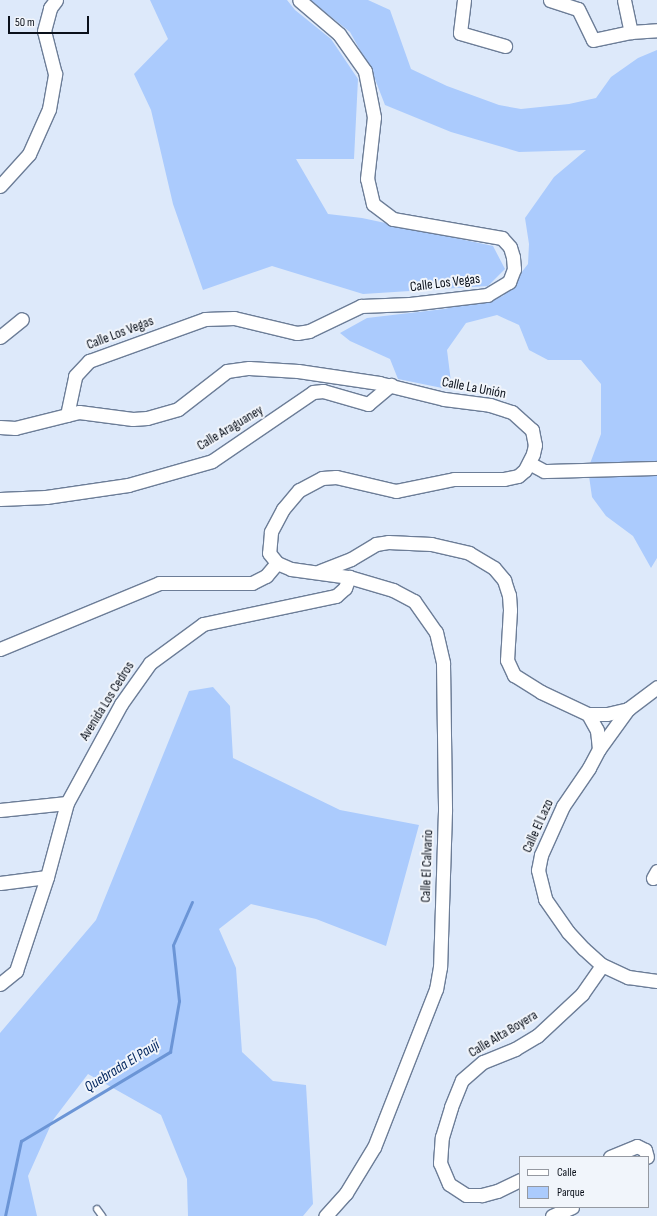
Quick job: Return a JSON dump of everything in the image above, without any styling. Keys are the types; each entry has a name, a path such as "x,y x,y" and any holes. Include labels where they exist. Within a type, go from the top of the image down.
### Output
{"street":[{"path":"0,186 29,154 49,110 55,74 44,31 50,8 56,0"},
{"name":"Calle Los Vegas","path":"67,415 75,376 88,361 205,319 234,318 297,333 309,331 361,306 410,304 487,295 508,282 514,269 514,257 510,247 502,238 393,219 373,204 366,179 374,117 365,71 339,34 299,0"},
{"path":"464,0 460,32 505,46"},
{"path":"550,0 578,9 593,40 631,32 657,30"},
{"path":"624,0 631,32"},
{"path":"0,337 22,319"},
{"name":"Calle La Unión","path":"0,427 15,428 67,415 94,413 133,419 165,414 193,399 217,376 238,368 298,371 391,385 444,399 490,405 512,412 526,423 534,436 535,445 529,463 525,470 512,478 454,479 404,490 389,491 336,477 310,483 290,500 273,525 268,547 269,553 277,564"},
{"name":"Calle Araguaney","path":"0,499 46,497 128,485 212,461 314,392 322,391 368,404 391,385"},
{"path":"529,463 544,471 657,468"},
{"path":"0,649 159,584 252,583 266,576 277,564 291,569 315,572 351,559 376,544 408,542 454,548 481,558 504,580 510,595 507,660 514,675 541,692 588,714 607,714 628,709 657,687"},
{"path":"349,577 347,566 351,559"},
{"name":"Calle El Calvario","path":"315,572 349,577 393,590 414,601 427,617 439,642 445,682 440,959 438,978 432,1002 374,1146 346,1193 325,1216"},
{"name":"Avenida Los Cedros","path":"0,984 16,970 47,878 67,803 121,704 150,663 203,624 214,627 336,596 345,588 349,577"},
{"name":"Calle El Lazo","path":"628,709 598,749 554,823 541,855 538,870 545,899 568,932 602,965 628,977 657,981"},
{"path":"588,714 597,730 598,749"},
{"path":"0,810 67,803"},
{"path":"0,883 47,878"},
{"name":"Calle Alta Boyera","path":"519,1180 497,1191 482,1195 466,1195 449,1184 440,1163 442,1137 451,1107 462,1080 483,1062 515,1049 552,1024 582,994 602,965"},
{"path":"612,1156 637,1146 645,1150 647,1156"},
{"path":"552,1216 570,1208"}],"lane":[{"path":"97,1209 102,1216"}],"green space":[{"path":"150,0 287,0 295,10 331,39 358,79 354,159 296,159 328,214 362,218 493,246 505,269 488,286 363,294 272,266 203,290 173,204 151,110 134,74 168,39"},
{"path":"310,0 368,0 390,10 411,69 447,86 499,105 521,109 569,104 596,98 611,77 638,58 657,50 657,558 651,568 633,536 606,516 592,497 588,469 601,434 601,384 581,360 548,360 529,350 519,325 497,315 466,323 447,350 452,390 398,379 390,359 350,341 340,333 367,318 444,309 503,296 528,264 529,244 525,218 554,177 586,150 519,152 451,132 385,105 373,74 350,32"},
{"path":"213,687 230,706 233,758 340,810 419,825 386,946 316,919 251,904 219,929 236,968 242,1052 273,1081 306,1085 313,1204 303,1216 188,1216 187,1179 161,1115 88,1074 53,1120 28,1176 37,1216 0,1216 0,1033 96,920 189,691"}],"waterway":[{"name":"Quebrada El Paují","path":"5,1216 21,1141 170,1052 179,1001 173,945 192,902"}]}
